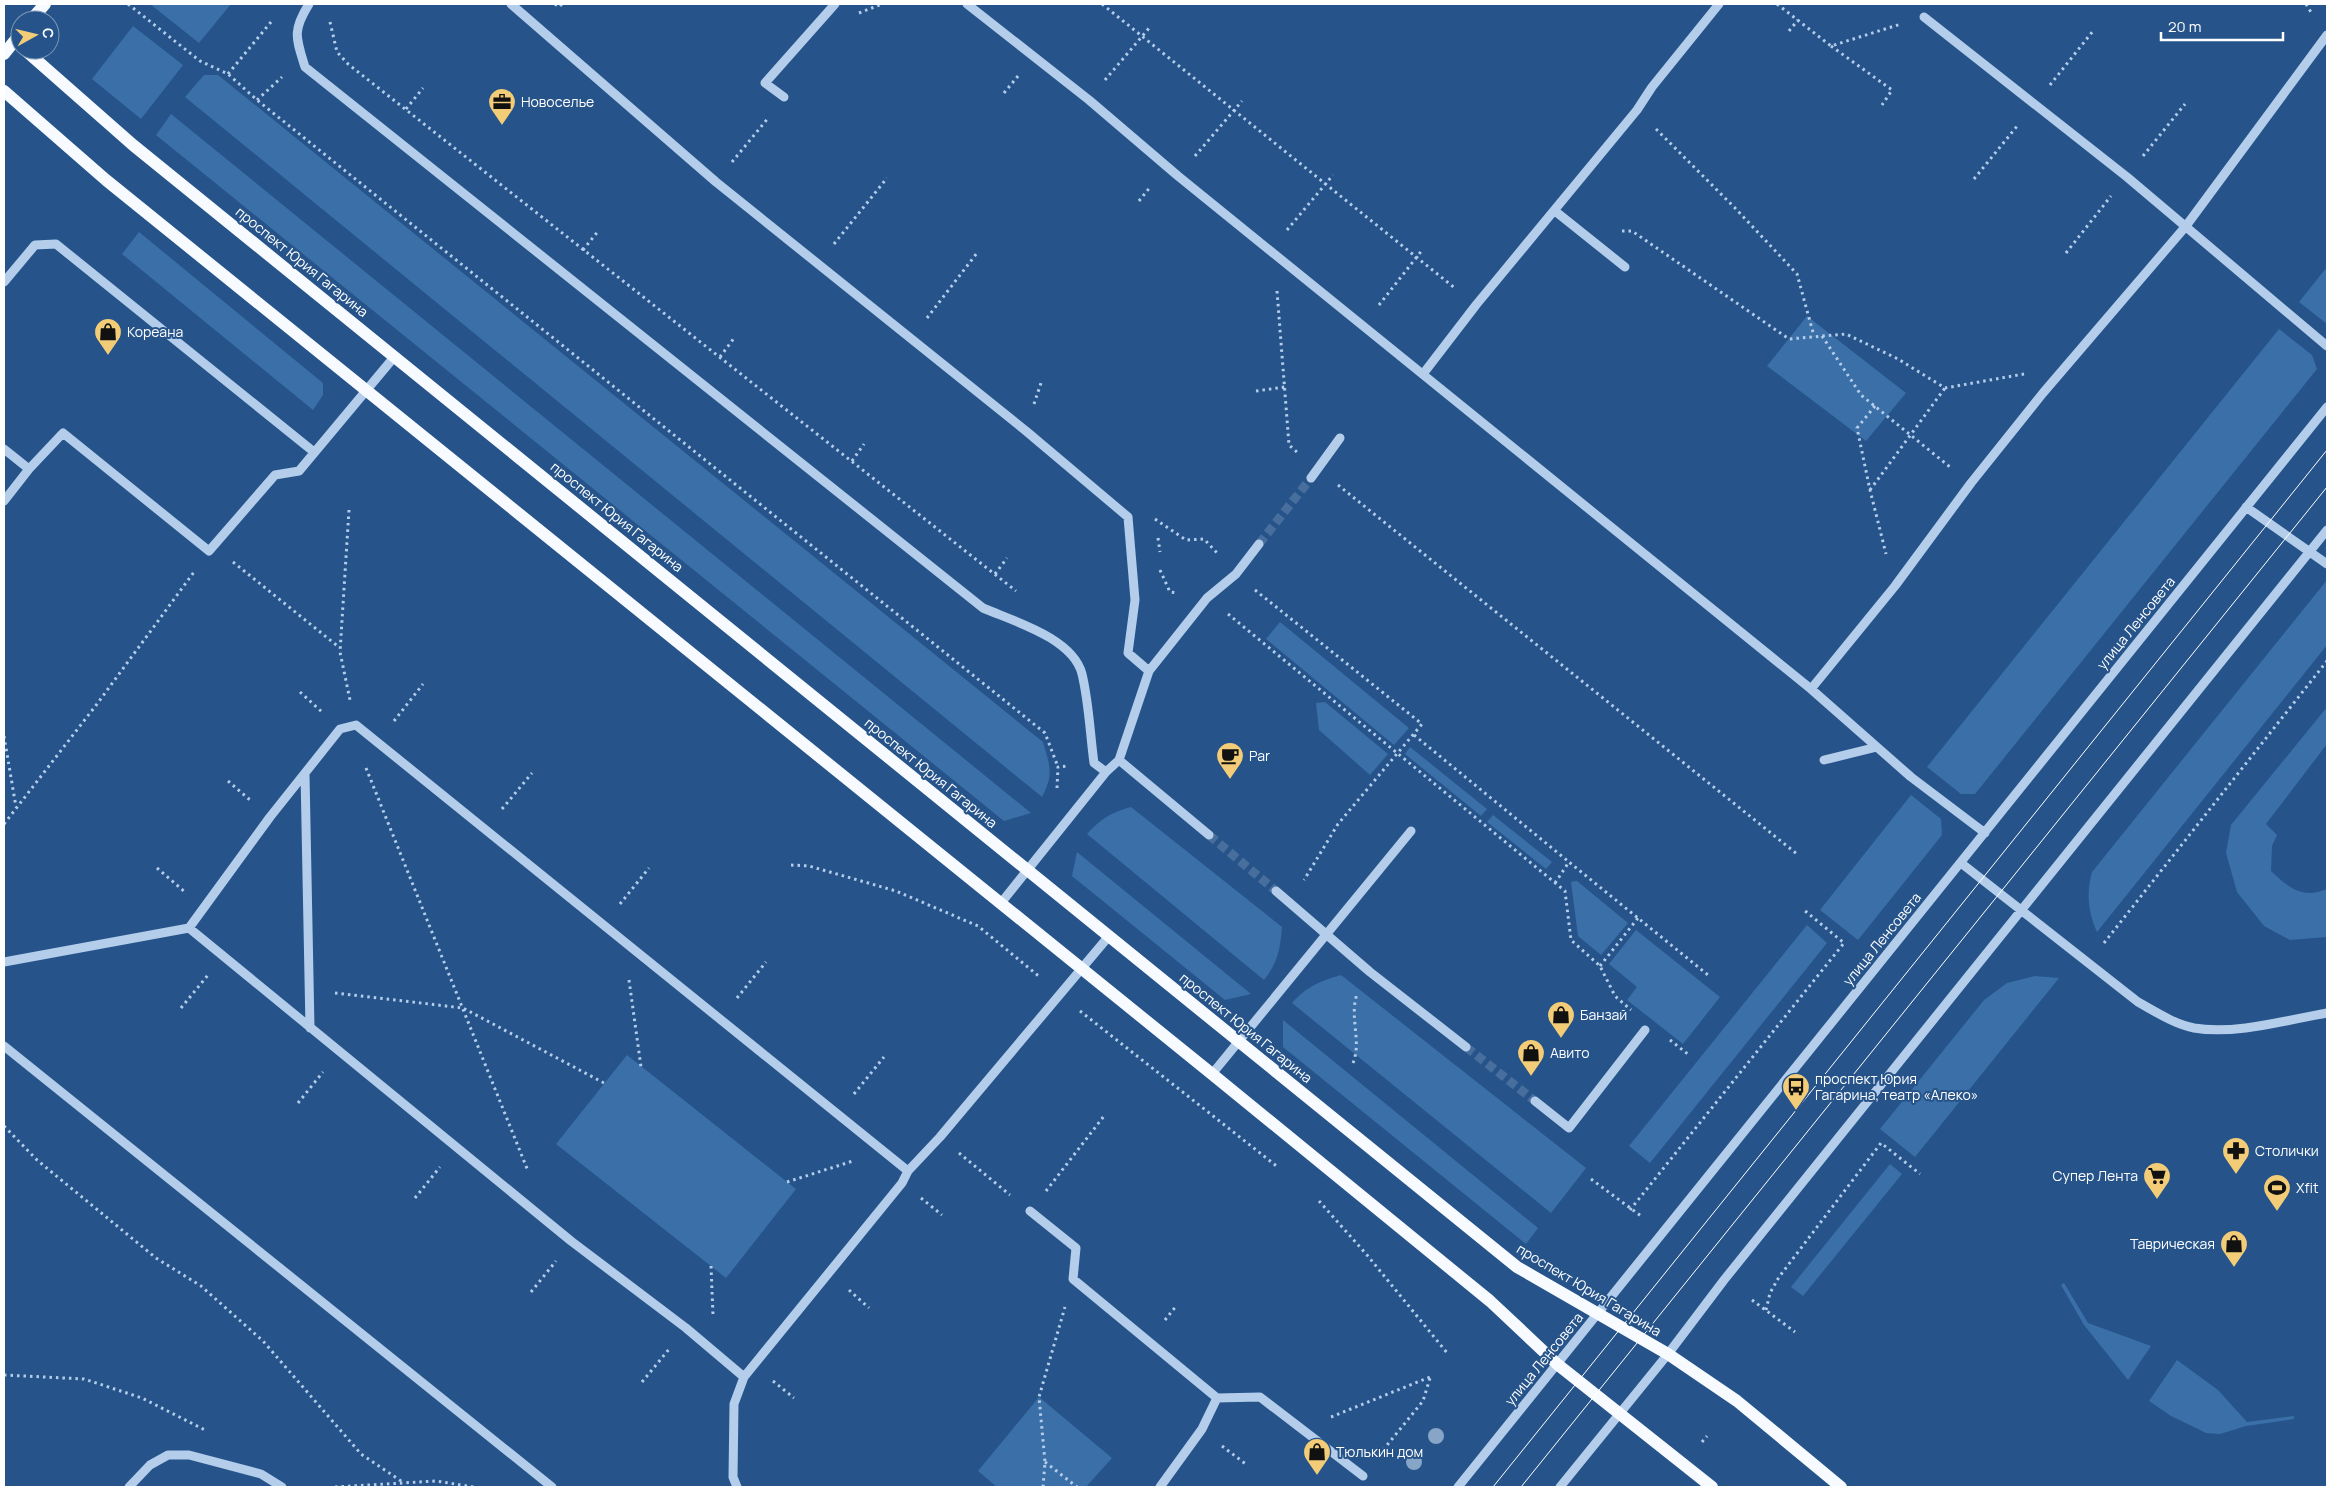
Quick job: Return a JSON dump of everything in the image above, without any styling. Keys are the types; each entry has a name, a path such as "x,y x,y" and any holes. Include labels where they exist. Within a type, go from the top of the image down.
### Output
{"main road":[{"name":"проспект Юрия Гагарина","path":"36,60 133,145 1518,1267 1668,1354 1737,1401 1841,1487"},
{"path":"4,91 106,180 1082,968 1490,1301 1557,1364 1712,1487"}],"street":[{"path":"310,4 300,18 296,37 305,67 983,608 1052,638 1070,653 1082,673 1094,763 1106,772"},
{"path":"511,4 716,182 817,265 911,338 1128,517 1135,600 1128,653 1149,671"},
{"path":"784,97 765,83 835,4"},
{"path":"967,4 1088,100 1178,176 1811,689 1912,777 1985,833"},
{"path":"1423,374 1476,305 1637,110 1652,87 1719,4"},
{"path":"1924,17 2127,176 2327,346"},
{"path":"1811,689 1895,586 1971,483 2064,367 2186,226 2327,34"},
{"path":"1554,211 1625,267"},
{"path":"4,282 36,245 56,244 314,452"},
{"path":"4,501 29,469 63,433 211,549 275,475 299,471 395,356"},
{"name":"улица Ленсовета","path":"1458,1487 2327,407"},
{"path":"1311,478 1340,438"},
{"path":"4,449 29,469"},
{"path":"2246,507 2327,564"},
{"path":"1560,1487 1668,1354 1730,1272 2327,530"},
{"path":"1001,904 1106,772 1119,760 1149,671 1207,598 1236,574 1259,544"},
{"path":"4,962 189,928 203,906 340,729 352,726 377,743 908,1171"},
{"path":"1824,760 1877,747"},
{"path":"1119,760 1209,835"},
{"path":"305,774 310,1028"},
{"path":"1212,1074 1411,831"},
{"path":"1962,863 2138,1002 2170,1019 2194,1028 2219,1030 2327,1013"},
{"path":"1276,890 1370,972 1466,1047"},
{"path":"189,928 222,957 572,1241 686,1328 744,1377"},
{"path":"737,1487 733,1477 734,1404 744,1377 902,1183 908,1171 940,1137 1109,936"},
{"path":"1535,1101 1569,1128 1645,1030"},
{"path":"4,1046 552,1487"},
{"path":"1030,1211 1076,1248 1073,1280 1217,1398 1260,1397 1362,1476"},
{"path":"1160,1487 1202,1429 1217,1398"},
{"path":"129,1487 150,1466 168,1455 189,1455 261,1474 282,1487"}],"path":[{"path":"128,4 200,61 228,74 257,100 1045,733 1058,767"},
{"path":"555,4 560,7 562,4"},
{"path":"1102,4 1476,305"},
{"path":"1777,4 1892,90 1882,105"},
{"path":"1831,46 1924,17"},
{"path":"228,74 274,18"},
{"path":"1789,31 1798,20"},
{"path":"1088,100 1150,27"},
{"path":"1004,93 1024,71"},
{"path":"257,100 278,79"},
{"path":"406,110 423,88"},
{"path":"716,182 784,97"},
{"path":"1178,176 1242,101"},
{"path":"1637,110 1735,208 1797,274 1814,336"},
{"path":"1270,250 1333,175"},
{"path":"817,265 887,178"},
{"path":"1139,202 1154,182"},
{"path":"583,250 599,230"},
{"path":"1585,235 1632,230 1789,339 1846,334 1898,359 1945,388 2064,367"},
{"path":"1363,325 1418,258 1423,249"},
{"path":"911,338 977,254"},
{"path":"1822,335 1861,396 1971,483"},
{"path":"720,357 734,338"},
{"path":"1256,391 1286,387"},
{"path":"1870,490 1911,437 1945,388"},
{"path":"1874,406 1857,428 1870,490 1895,586"},
{"path":"852,461 864,444"},
{"path":"349,510 340,648 352,726 531,1178"},
{"path":"1152,522 1149,514 1186,540 1204,539 1236,574 1422,724 1338,824 1291,902"},
{"path":"1154,530 1160,545 1159,559"},
{"path":"4,824 97,704 211,549 340,648"},
{"path":"995,574 1007,558"},
{"path":"1159,567 1170,592 1207,598 1565,891 1571,940 1600,966 1615,996 1636,1013"},
{"path":"2087,962 2114,932 2327,661"},
{"path":"377,743 423,684"},
{"path":"1414,735 1708,975"},
{"path":"4,736 17,808"},
{"path":"485,830 532,773"},
{"path":"1555,883 1570,862"},
{"path":"791,865 809,866 896,891 978,926 1287,1175"},
{"path":"157,868 203,906"},
{"path":"603,925 649,868"},
{"path":"1630,1210 1844,943 1804,910"},
{"path":"1600,966 1638,918"},
{"path":"624,943 642,1067"},
{"path":"181,1008 222,957"},
{"path":"720,1020 766,962"},
{"path":"1353,1063 1358,1045 1356,998 1370,972"},
{"path":"310,990 463,1008 604,1083"},
{"path":"1665,1036 1689,1055"},
{"path":"298,1103 339,1052"},
{"path":"838,1115 884,1057"},
{"path":"940,1137 1030,1211 1104,1116"},
{"path":"4,1126 37,1160 156,1258 201,1286 263,1342 361,1454 404,1483"},
{"path":"1766,1310 1770,1293 1779,1278 1882,1143 1920,1174"},
{"path":"415,1198 456,1147"},
{"path":"787,1182 882,1151"},
{"path":"1591,1179 1630,1210 1641,1216"},
{"path":"1318,1200 1367,1255 1448,1354"},
{"path":"531,1292 572,1241"},
{"path":"711,1266 715,1352"},
{"path":"1043,1487 1045,1462 1039,1397 1073,1280"},
{"path":"1752,1300 1795,1332"},
{"path":"642,1382 686,1328"},
{"path":"4,1374 84,1378 142,1398 212,1434"},
{"path":"1302,1428 1430,1377 1423,1401 1362,1476"},
{"path":"1700,1445 1707,1436"},
{"path":"1045,1462 1077,1487"},
{"path":"335,1487 436,1481 474,1487"}],"shaded area":[{"path":"150,4 231,4 199,43"},
{"path":"133,26 183,65 141,119 92,79"},
{"path":"204,75 218,75 1043,742 1050,770 1046,789 1042,797 185,97"},
{"path":"171,114 1031,813 1004,821 156,135"},
{"path":"139,232 323,383 323,395 313,410 122,254"},
{"path":"2327,267 2327,324 2299,302"},
{"path":"1807,316 1906,393 1866,441 1767,366"},
{"path":"2279,329 2312,355 2317,369 1975,794 1961,794 1927,767"},
{"path":"2327,580 2327,645 2097,932 2089,902 2092,872"},
{"path":"1280,622 1409,728 1394,745 1266,639"},
{"path":"1325,702 1388,754 1370,775 1319,730 1316,703"},
{"path":"2327,707 2327,744 2266,824 2277,835 2272,846 2271,871 2296,890 2310,893 2327,889 2327,937 2290,940 2264,926 2237,892 2226,853 2231,825"},
{"path":"1410,747 1487,809 1481,816 1405,754"},
{"path":"1911,795 1941,819 1942,835 1858,940 1820,910"},
{"path":"1131,807 1282,927 1278,955 1264,980 1087,834 1107,817"},
{"path":"1493,815 1552,862 1546,869 1487,822"},
{"path":"1077,852 1251,994 1225,1000 1072,876"},
{"path":"1577,881 1628,923 1601,955 1578,936 1571,882"},
{"path":"1807,925 1827,943 1650,1163 1629,1146"},
{"path":"1636,930 1720,997 1683,1044 1627,1000 1637,987 1609,964"},
{"path":"1341,975 1586,1168 1551,1213 1292,1003 1314,985"},
{"path":"2035,976 2059,978 1915,1157 1880,1129 1984,1000 2007,983"},
{"path":"1283,1020 1538,1228 1526,1244 1283,1047"},
{"path":"627,1055 796,1189 726,1278 556,1144"},
{"path":"1890,1164 1902,1174 1803,1296 1791,1287"},
{"path":"2064,1283 2088,1323 2151,1346 2128,1380 2084,1325 2061,1285"},
{"path":"2177,1360 2218,1390 2247,1422 2294,1416 2294,1419 2246,1426 2220,1434 2206,1433 2171,1416 2149,1401"},
{"path":"1039,1397 1112,1458 1086,1487 997,1487 978,1471"}],"tunnel":[{"path":"1259,544 1311,478"},
{"path":"1209,835 1276,891"},
{"path":"1466,1047 1535,1101"}],"tram line":[{"path":"1493,1487 2327,450"},
{"path":"1521,1487 2327,487"}],"place":[{"name":"Новоселье","path":"502,126"},
{"name":"Кореана","path":"108,356"},
{"name":"Par","path":"1230,780"},
{"name":"Банзай","path":"1561,1039"},
{"name":"Авито","path":"1531,1077"},
{"name":"проспект Юрия Гагарина, театр «Алеко»","path":"1796,1111"},
{"name":"Столички","path":"2236,1175"},
{"name":"Супер Лента","path":"2157,1200"},
{"name":"Xfit","path":"2277,1212"},
{"name":"Таврическая","path":"2234,1268"},
{"name":"Тюлькин дом","path":"1317,1476"}]}
